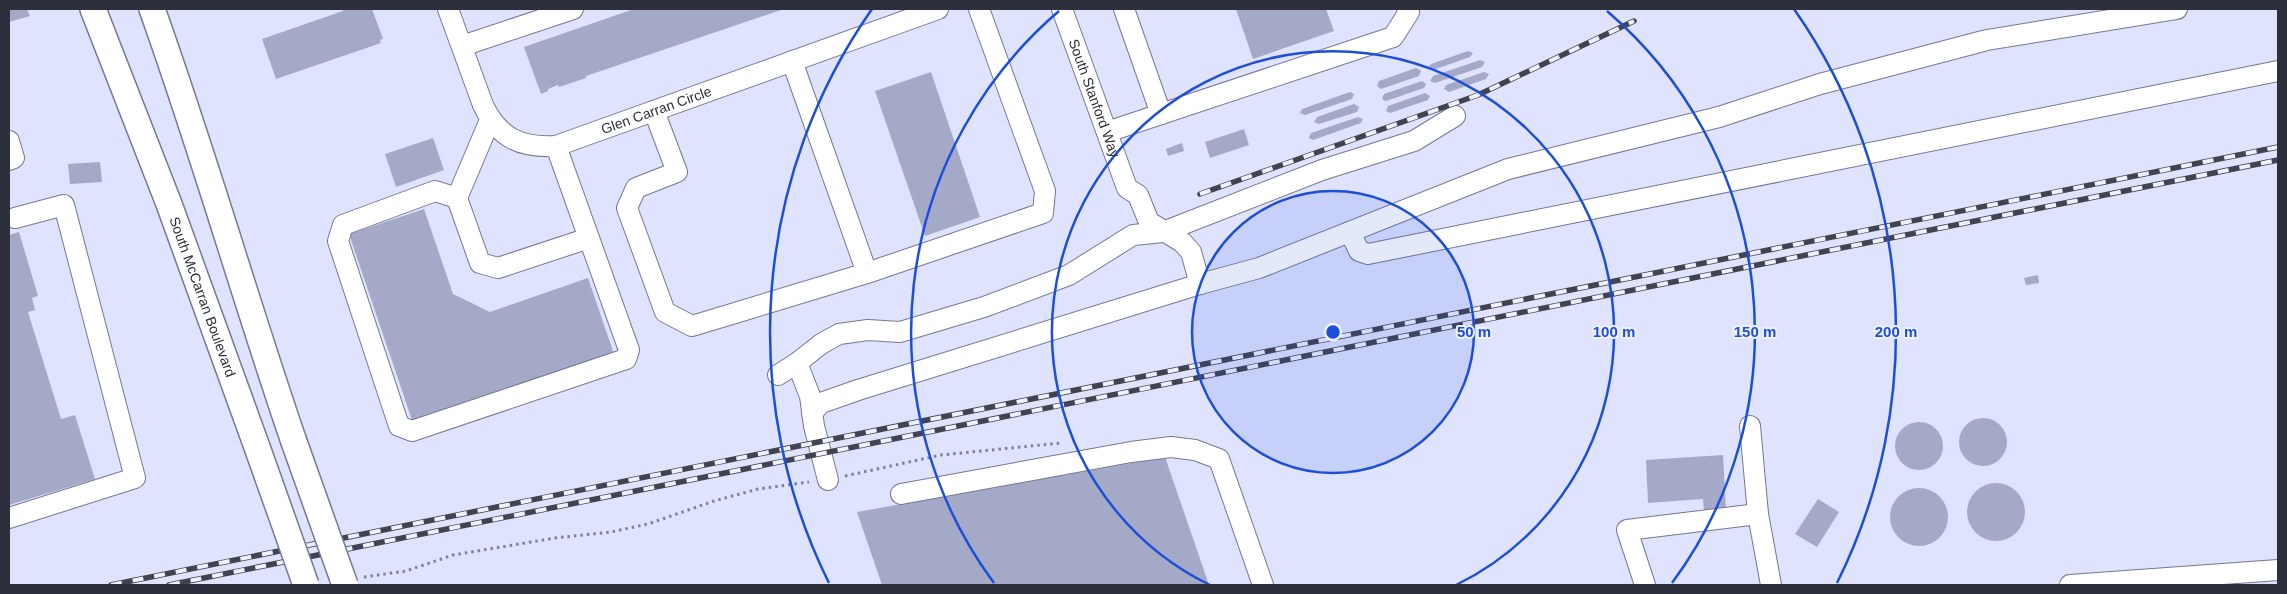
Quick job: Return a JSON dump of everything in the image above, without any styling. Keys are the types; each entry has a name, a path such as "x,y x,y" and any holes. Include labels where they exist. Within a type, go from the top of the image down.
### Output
{"main road":[{"name":"South McCarran Boulevard","path":"93,9 169,204 306,585"},
{"path":"152,9 184,98 237,271 293,439 352,582"}],"street":[{"name":"Glen Carran Circle","path":"448,9 490,120 503,133 517,142 537,147 556,146 938,9"},
{"path":"462,46 573,9"},
{"path":"654,111 677,172 636,188 627,208 665,312 692,326 867,273 1043,213 1045,191 979,9"},
{"name":"South Stanford Way","path":"1062,9 1128,188 1138,194 1149,222 1182,242 1191,252 1200,284"},
{"path":"1124,9 1161,114"},
{"path":"1107,132 1393,37 1408,12 1407,9"},
{"path":"812,413 821,403 858,390 1200,284 1260,268 1508,169 1719,117 1820,84 1987,40 2177,9"},
{"path":"792,61 867,273"},
{"path":"1350,232 1358,251 1368,254 1383,252 2278,71"},
{"path":"778,375 821,344 840,334 868,330 900,332 984,307 1069,275 1133,235 1163,232 1322,170 1414,141 1455,116"},
{"path":"490,120 457,198 480,263 498,268 589,238"},
{"path":"9,141 14,158 9,160"},
{"path":"457,198 435,191 343,225 338,241 399,426 412,431 626,359 629,350 556,146"},
{"path":"9,518 135,478 64,205 16,218"},
{"path":"797,363 810,396 812,413 828,480"},
{"path":"1750,426 1758,514 1771,585"},
{"path":"902,494 1132,452 1171,447 1195,450 1219,459 1262,585"},
{"path":"1645,585 1627,530 1758,514"},
{"path":"2070,585 2278,570"}],"path":[{"path":"352,582 406,571 452,555 555,538 611,532 648,524 714,501 758,489 828,480 941,455 1070,442"}],"building":[{"path":"9,9 27,9 30,16 9,22"},
{"path":"343,9 372,9 383,39 380,40 381,43 276,79 262,39 343,11"},
{"path":"634,9 781,10 586,76 586,78 559,87 558,85 541,94 524,47"},
{"path":"1236,9 1326,9 1334,31 1253,59"},
{"path":"1468,51 1473,53 1470,57 1433,70 1428,68 1431,64"},
{"path":"1480,60 1485,62 1482,67 1435,83 1430,81 1433,76"},
{"path":"1416,68 1421,71 1419,76 1381,89 1377,86 1379,81"},
{"path":"931,72 980,217 925,236 875,91"},
{"path":"1484,72 1489,74 1486,79 1449,92 1444,89 1446,85"},
{"path":"1422,81 1426,84 1424,88 1386,101 1382,99 1384,94"},
{"path":"1350,92 1354,94 1352,99 1305,115 1300,113 1302,109"},
{"path":"1425,93 1430,96 1428,100 1390,113 1386,111 1388,106"},
{"path":"1354,104 1359,107 1357,112 1319,124 1314,122 1317,117"},
{"path":"1358,117 1363,119 1361,123 1313,140 1309,138 1311,133"},
{"path":"1244,129 1249,145 1210,158 1205,142"},
{"path":"433,138 444,170 396,187 385,154"},
{"path":"1182,143 1184,151 1168,156 1166,149"},
{"path":"100,162 102,182 70,184 68,164"},
{"path":"424,209 453,294 490,312 588,278 614,354 413,423 349,234"},
{"path":"19,232 38,296 32,298 35,310 28,312 61,419 75,415 95,479 9,505 9,235"},
{"path":"2038,275 2039,283 2026,285 2024,278"},
{"path":"1983,418 1992,420 2000,425 2005,433 2007,442 2005,451 2000,459 1992,464 1983,466 1974,464 1966,459 1961,451 1959,442 1961,433 1966,425 1974,420"},
{"path":"1914,422 1924,422 1936,429 1943,441 1943,451 1936,463 1924,470 1914,470 1906,466 1899,459 1895,451 1895,441 1899,433 1906,426"},
{"path":"1723,455 1726,511 1704,512 1703,499 1648,503 1646,460"},
{"path":"1165,457 1209,585 882,585 857,512"},
{"path":"1996,483 2012,488 2020,496 2025,512 2020,528 2012,536 1996,541 1980,536 1972,528 1967,512 1972,496 1980,488"},
{"path":"1919,488 1935,493 1943,501 1948,517 1943,533 1935,541 1919,546 1903,541 1895,533 1890,517 1895,501 1903,493"},
{"path":"1818,499 1839,512 1817,547 1795,534"}],"railway":[{"path":"1200,194 1478,95 1634,21"},
{"path":"111,585 2278,147"},
{"path":"169,585 2278,160"}]}
